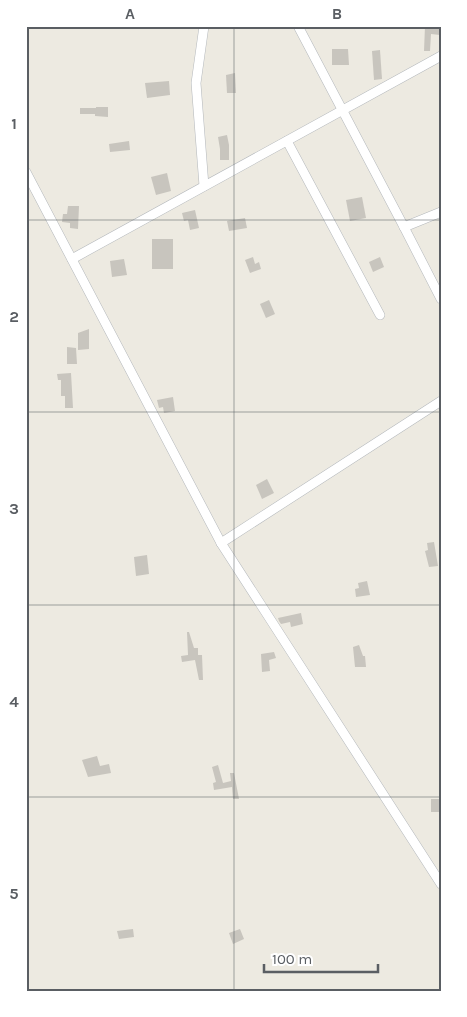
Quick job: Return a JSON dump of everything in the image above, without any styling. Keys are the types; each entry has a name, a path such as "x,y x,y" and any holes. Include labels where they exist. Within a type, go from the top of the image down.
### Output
{"street":[{"path":"204,26 196,83 204,186"},
{"path":"298,26 441,299"},
{"path":"72,259 441,56"},
{"path":"286,141 380,315"},
{"path":"26,172 221,544 441,884"},
{"path":"404,227 441,212"},
{"path":"221,544 441,402"}],"building":[{"path":"425,26 441,26 440,35 431,34 430,51 424,51"},
{"path":"332,49 348,49 349,65 332,65"},
{"path":"380,50 382,79 374,80 372,51"},
{"path":"235,73 236,93 227,93 226,75"},
{"path":"169,81 170,95 147,98 145,83"},
{"path":"108,107 108,117 95,116 95,114 80,114 80,108"},
{"path":"227,135 229,160 220,160 218,137"},
{"path":"129,141 130,150 110,152 109,144"},
{"path":"167,173 171,191 156,195 151,177"},
{"path":"362,197 366,218 350,221 346,200"},
{"path":"68,206 79,206 78,229 70,228 70,223 62,222 63,214 67,214"},
{"path":"195,210 199,228 190,230 188,220 184,221 182,213"},
{"path":"245,218 247,228 229,231 227,221"},
{"path":"152,239 173,239 173,269 152,269"},
{"path":"253,257 255,264 259,262 261,269 250,273 245,260"},
{"path":"380,257 384,267 373,272 369,262"},
{"path":"124,259 127,275 112,277 110,261"},
{"path":"269,300 275,314 266,318 260,304"},
{"path":"89,329 89,349 78,350 78,333"},
{"path":"67,347 76,348 77,364 67,364"},
{"path":"71,373 73,408 65,408 65,396 61,396 61,380 58,380 57,374"},
{"path":"173,397 175,411 164,413 163,407 159,408 157,400"},
{"path":"267,479 274,493 262,499 256,485"},
{"path":"434,542 438,566 429,567 425,551 428,550 427,543"},
{"path":"147,555 149,574 136,576 134,557"},
{"path":"367,581 370,595 356,597 355,589 359,588 358,583"},
{"path":"301,613 303,624 291,627 290,622 281,624 278,618"},
{"path":"187,632 189,632 194,648 198,648 198,655 202,655 203,680 199,680 195,660 182,662 181,656 188,655"},
{"path":"359,645 363,656 365,656 366,667 355,667 353,647"},
{"path":"274,652 276,658 269,660 270,671 262,672 261,654"},
{"path":"97,756 100,766 109,764 111,773 88,777 82,760"},
{"path":"218,765 223,783 231,781 230,773 234,773 239,799 233,799 232,787 214,790 213,783 216,782 212,767"},
{"path":"431,799 441,799 441,812 431,812"},
{"path":"133,929 134,937 119,939 117,931"},
{"path":"240,929 244,939 233,944 229,933"}]}
